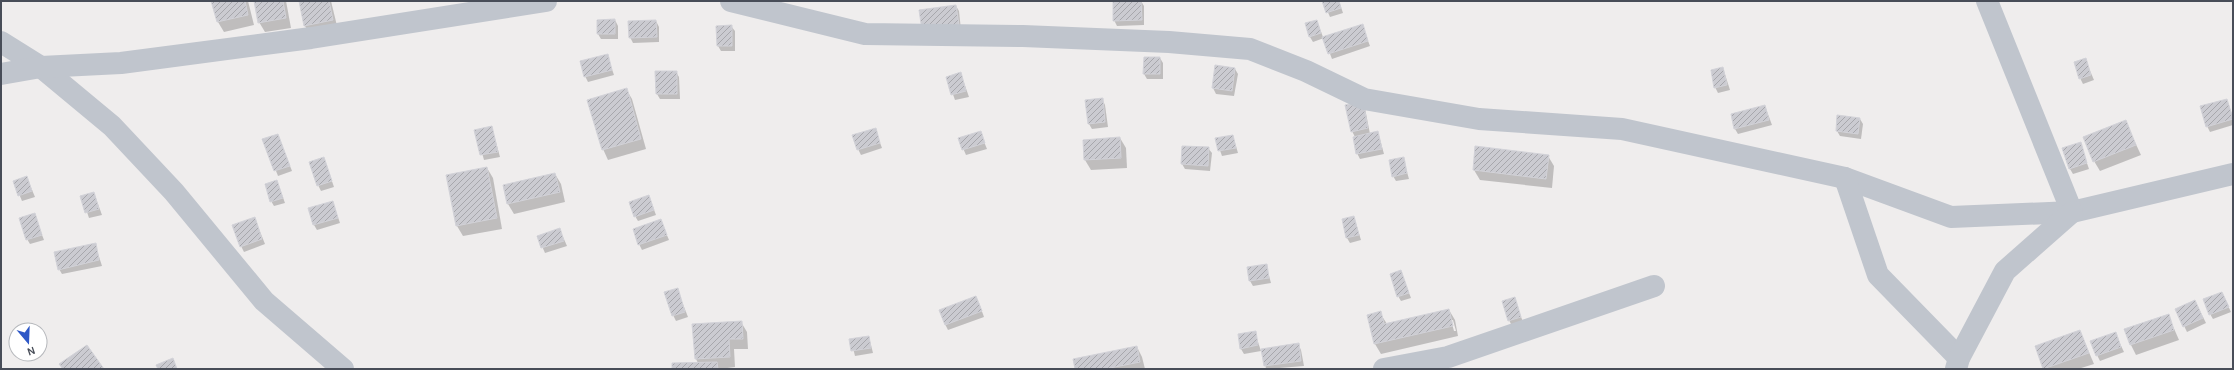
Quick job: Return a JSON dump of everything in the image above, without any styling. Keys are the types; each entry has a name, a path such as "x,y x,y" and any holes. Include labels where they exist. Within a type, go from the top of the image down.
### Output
{"street":[{"path":"1,74 41,68 145,60 310,38 546,1"},
{"path":"731,1 865,34 1023,36 1169,42 1250,49 1306,71 1364,99 1479,119 1622,129 1845,178 1951,217 2072,212 2233,174"},
{"path":"1987,1 2072,212"},
{"path":"1,42 41,68 112,126 174,192 264,301 343,369"},
{"path":"1845,178 1878,275 1957,363 2005,271 2072,212"},
{"path":"1384,369 1448,357 1654,286"}],"building":[{"path":"211,1 245,1 248,15 217,22"},
{"path":"254,1 283,1 286,18 258,23"},
{"path":"299,1 329,1 333,20 304,26"},
{"path":"1113,1 1141,1 1142,20 1113,21"},
{"path":"1322,1 1339,1 1341,8 1326,13"},
{"path":"956,5 959,25 922,30 919,10"},
{"path":"615,19 615,34 597,34 597,20"},
{"path":"656,20 657,37 629,38 628,21"},
{"path":"1317,20 1321,33 1309,37 1305,23"},
{"path":"1363,24 1368,41 1328,54 1322,37"},
{"path":"732,25 732,46 717,46 716,26"},
{"path":"608,54 612,70 584,77 580,61"},
{"path":"1144,57 1160,57 1160,74 1143,74"},
{"path":"2086,58 2091,75 2079,79 2074,62"},
{"path":"1215,65 1235,68 1232,91 1212,88"},
{"path":"1723,67 1727,85 1714,88 1711,70"},
{"path":"655,71 677,71 677,94 656,94"},
{"path":"961,72 966,91 951,95 946,77"},
{"path":"627,88 641,139 602,150 587,100"},
{"path":"1103,98 1105,122 1088,124 1085,100"},
{"path":"2227,99 2233,119 2206,127 2200,106"},
{"path":"1363,101 1368,128 1351,132 1345,105"},
{"path":"1765,105 1769,120 1734,129 1731,114"},
{"path":"1837,115 1860,118 1858,134 1836,131"},
{"path":"2126,120 2136,145 2093,162 2083,137"},
{"path":"492,126 498,152 480,155 474,130"},
{"path":"876,128 880,143 857,150 852,135"},
{"path":"981,131 985,143 962,150 958,138"},
{"path":"1378,131 1382,149 1356,154 1353,137"},
{"path":"278,134 290,166 274,171 262,139"},
{"path":"1233,135 1236,148 1218,151 1215,138"},
{"path":"1120,137 1121,158 1084,160 1083,140"},
{"path":"2081,142 2087,163 2069,169 2062,148"},
{"path":"1182,146 1209,147 1208,166 1181,164"},
{"path":"1475,146 1549,155 1546,179 1473,170"},
{"path":"324,157 332,181 317,186 309,162"},
{"path":"1404,157 1407,173 1392,177 1389,160"},
{"path":"487,167 497,218 456,226 446,175"},
{"path":"555,173 560,192 507,204 503,185"},
{"path":"27,176 32,191 18,196 13,181"},
{"path":"277,180 283,198 270,202 265,184"},
{"path":"94,192 99,209 85,213 80,196"},
{"path":"649,195 654,210 634,217 629,202"},
{"path":"333,201 338,218 313,225 308,208"},
{"path":"35,213 42,235 26,240 19,218"},
{"path":"1354,216 1359,235 1346,238 1342,219"},
{"path":"255,217 262,239 240,247 232,225"},
{"path":"661,219 667,235 638,245 633,229"},
{"path":"560,228 564,241 541,248 537,236"},
{"path":"96,243 99,260 58,270 54,252"},
{"path":"1267,264 1269,278 1249,281 1247,267"},
{"path":"1401,270 1409,293 1397,297 1390,274"},
{"path":"678,288 685,312 672,316 664,292"},
{"path":"2222,292 2229,307 2209,315 2203,299"},
{"path":"976,296 982,311 945,325 939,310"},
{"path":"1515,297 1521,317 1508,321 1502,301"},
{"path":"2195,300 2203,318 2183,327 2175,309"},
{"path":"1449,309 1453,326 1374,344 1367,315 1381,311 1384,324"},
{"path":"2169,314 2174,330 2130,345 2124,329"},
{"path":"742,321 743,339 729,339 730,357 695,359 692,324"},
{"path":"2080,330 2089,353 2043,369 2035,346"},
{"path":"1256,331 1258,345 1240,349 1238,334"},
{"path":"2116,332 2121,347 2096,356 2090,341"},
{"path":"869,336 871,348 851,351 849,339"},
{"path":"1299,343 1301,361 1264,366 1261,349"},
{"path":"87,345 104,369 63,369 59,364"},
{"path":"1137,346 1140,362 1105,369 1075,369 1073,359"},
{"path":"173,358 177,369 158,369 156,365"},
{"path":"717,362 718,369 672,369 672,363"}]}
